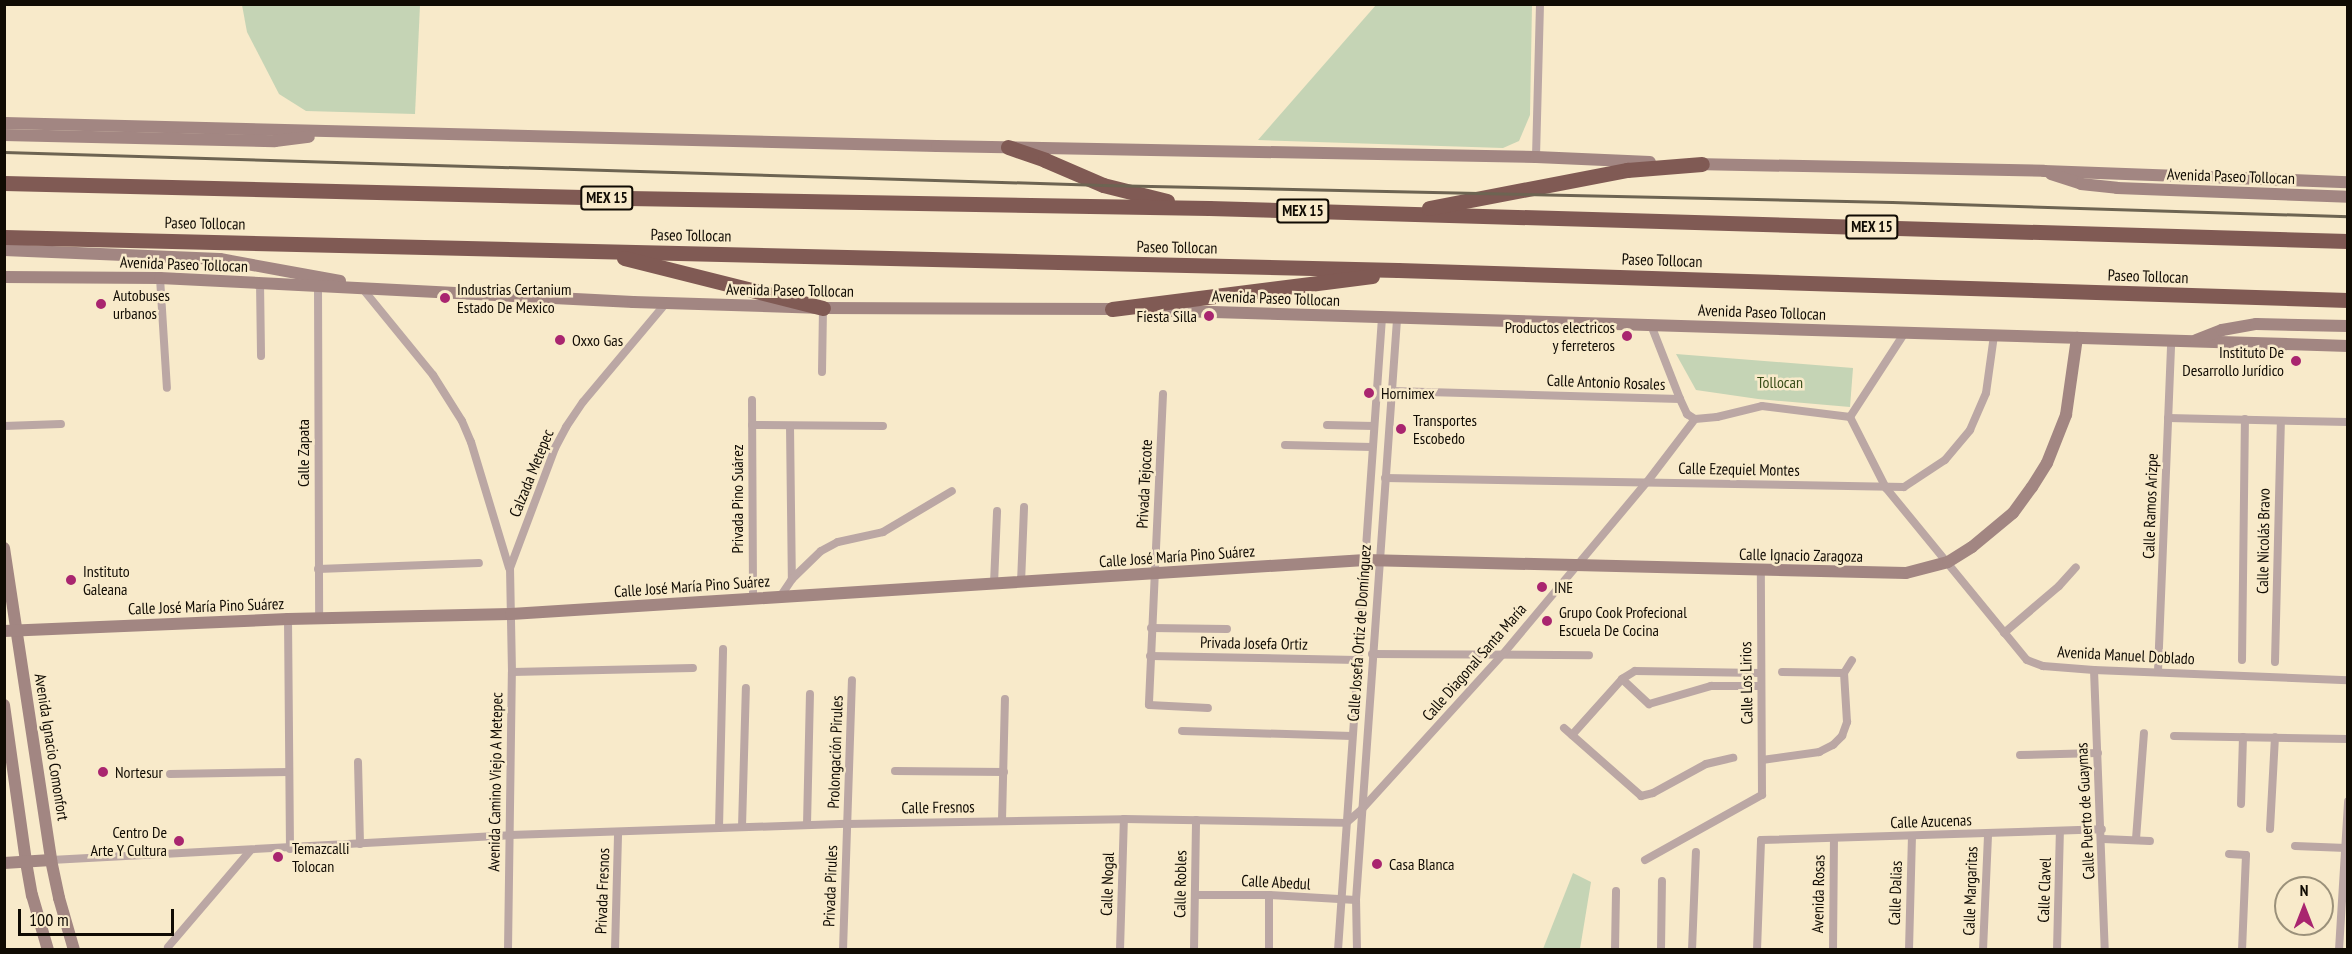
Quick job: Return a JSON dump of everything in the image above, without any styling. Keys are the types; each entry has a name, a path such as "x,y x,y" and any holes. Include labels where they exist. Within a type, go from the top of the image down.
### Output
{"highway":[{"path":"1008,147 1045,160 1102,185 1209,208"},
{"path":"1397,214 1627,170 1702,164"},
{"name":"MEX 15","path":"4,183 639,199 1209,208 2348,241"},
{"name":"Paseo Tollocan","path":"4,237 1398,270 2348,300"},
{"path":"598,251 823,308"},
{"path":"1112,309 1183,298 1352,280 1398,270"}],"main road":[{"name":"Avenida Paseo Tollocan","path":"4,123 1536,157 1702,164 2044,171 2348,182"},
{"name":"Avenida Paseo Tollocan","path":"4,135 275,141 331,131"},
{"name":"Avenida Paseo Tollocan","path":"2044,171 2065,180 2101,187 2348,197"},
{"name":"Avenida Paseo Tollocan","path":"4,250 242,261 349,283 362,288"},
{"name":"Avenida Paseo Tollocan","path":"4,277 160,278 666,303 823,308 1112,309 2348,346"},
{"name":"Avenida Paseo Tollocan","path":"2189,342 2222,330 2256,324 2348,326"},
{"name":"Calle Ignacio Zaragoza","path":"1380,561 1906,573 1948,562 1972,547 2013,513 2047,463 2066,415 2077,338"},
{"name":"Avenida Ignacio Comonfort","path":"4,548 11,631 51,860 74,950"},
{"name":"Calle José María Pino Suárez","path":"11,631 288,619 511,614 1365,560 1380,561"},
{"path":"4,705 26,862 32,895 48,950"},
{"path":"4,863 51,860"}],"street":[{"path":"1536,157 1540,4"},
{"path":"160,278 167,388"},
{"path":"260,282 261,356"},
{"name":"Calle Zapata","path":"318,286 319,620"},
{"path":"362,288 433,375 462,421 471,442 510,568"},
{"name":"Calzada Metepec","path":"511,614 510,568 555,448 583,402 666,303"},
{"path":"822,372 823,308"},
{"name":"Calle Josefa Ortiz de Domínguez","path":"1338,950 1382,318"},
{"name":"Calle Josefa Ortiz de Domínguez","path":"1357,950 1356,900 1397,319"},
{"path":"1651,325 1680,399"},
{"path":"1695,419 1717,417 1762,406 1850,417 1904,334"},
{"name":"Calle Ezequiel Montes","path":"1385,478 1900,488 1911,484 1959,446 1970,430 1986,393 1994,336"},
{"name":"Calle Ramos Arizpe","path":"2158,671 2171,341"},
{"name":"Calle Antonio Rosales","path":"1391,391 1680,399 1687,414 1695,419"},
{"name":"Privada Tejocote","path":"1163,394 1149,705 1208,708"},
{"name":"Privada Pino Suárez","path":"752,400 753,599"},
{"name":"Avenida Manuel Doblado","path":"1850,417 1886,488 2021,655 2034,663 2094,670 2348,680"},
{"path":"2168,418 2348,422"},
{"name":"Calle Diagonal Santa María","path":"1362,809 1503,654 1647,482 1695,419"},
{"name":"Calle Nicolás Bravo","path":"2242,660 2245,419"},
{"name":"Calle Nicolás Bravo","path":"2275,662 2281,421"},
{"path":"4,426 61,424"},
{"path":"752,425 883,426"},
{"path":"1328,425 1374,426"},
{"path":"790,426 792,579"},
{"path":"1285,445 1372,447"},
{"path":"780,597 792,579 821,551 838,542 883,532 952,491"},
{"path":"1021,583 1024,507"},
{"path":"994,584 997,511"},
{"path":"318,569 479,563"},
{"path":"2004,633 2059,586 2076,567"},
{"name":"Calle Los Lirios","path":"1645,860 1762,795 1761,571"},
{"name":"Avenida Camino Viejo A Metepec","path":"508,950 511,614"},
{"path":"288,619 290,849"},
{"path":"1151,628 1227,629"},
{"path":"719,828 723,648"},
{"path":"1372,654 1589,655"},
{"name":"Privada Josefa Ortiz","path":"1150,656 1357,660"},
{"path":"1762,760 1819,752 1833,745 1842,736 1847,722 1844,673 1852,660"},
{"path":"512,672 693,668"},
{"path":"1572,735 1622,679 1632,672 1641,670 1760,673"},
{"name":"Calle Puerto de Guaymas","path":"2094,670 2103,839 2105,950"},
{"path":"1718,672 1719,685"},
{"path":"1782,672 1844,673"},
{"path":"1622,679 1649,704 1700,688 1719,685 1760,686"},
{"name":"Prolongación Pirules","path":"847,824 852,681"},
{"path":"742,827 746,688"},
{"path":"807,825 810,694"},
{"path":"1002,820 1005,699"},
{"path":"1564,728 1641,796 1653,794 1706,764 1733,758"},
{"path":"1182,731 1352,736"},
{"path":"2136,839 2144,734"},
{"path":"2174,736 2348,739"},
{"path":"2241,804 2243,737"},
{"path":"2270,829 2275,737"},
{"path":"2020,755 2098,753"},
{"path":"358,762 360,844"},
{"path":"895,771 1004,772"},
{"path":"170,774 289,772"},
{"path":"2339,950 2345,914 2348,801"},
{"path":"1346,823 1362,809"},
{"name":"Calle Fresnos","path":"51,860 290,849 510,835 807,825 1124,819 1346,823"},
{"name":"Calle Nogal","path":"1120,950 1124,819"},
{"name":"Calle Robles","path":"1194,950 1196,820"},
{"name":"Privada Pirules","path":"843,950 847,824"},
{"name":"Calle Azucenas","path":"1757,950 1761,840 1912,837 2102,829"},
{"name":"Calle Clavel","path":"2057,950 2060,831"},
{"name":"Privada Fresnos","path":"615,950 618,832"},
{"name":"Calle Margaritas","path":"1983,950 1988,834"},
{"name":"Calle Dalias","path":"1909,950 1912,837"},
{"name":"Avenida Rosas","path":"1833,950 1834,839"},
{"path":"2103,839 2150,840"},
{"path":"2295,846 2346,848"},
{"path":"168,947 250,851"},
{"path":"1692,950 1696,852"},
{"path":"2229,854 2246,855 2242,950"},
{"path":"1661,950 1662,881"},
{"path":"1615,950 1616,891"},
{"name":"Calle Abedul","path":"1195,895 1269,895 1356,900"},
{"path":"1269,895 1269,950"}],"green space":[{"path":"242,5 420,5 415,114 306,111 279,94 247,32"},
{"path":"1376,5 1532,5 1530,115 1519,141 1503,148 1258,140"},
{"name":"Tollocan","path":"1676,354 1853,368 1850,407 1758,399 1696,390"},
{"path":"1573,873 1591,882 1580,949 1543,949"}],"railway":[{"path":"4,152 1103,185 1892,202 2348,216"}],"place":[{"name":"Industrias Certanium Estado De Mexico","path":"445,298"},
{"name":"Autobuses urbanos","path":"101,304"},
{"name":"Fiesta Silla","path":"1209,316"},
{"name":"Productos electricos y ferreteros","path":"1627,336"},
{"name":"Oxxo Gas","path":"560,340"},
{"name":"Instituto De Desarrollo Jurídico","path":"2296,361"},
{"name":"Hornimex","path":"1369,393"},
{"name":"Transportes Escobedo","path":"1401,429"},
{"name":"Instituto Galeana","path":"71,580"},
{"name":"INE","path":"1542,587"},
{"name":"Grupo Cook Profecional Escuela De Cocina","path":"1547,621"},
{"name":"Nortesur","path":"103,772"},
{"name":"Centro De Arte Y Cultura","path":"179,841"},
{"name":"Temazcalli Tolocan","path":"278,857"},
{"name":"Casa Blanca","path":"1377,864"}]}
